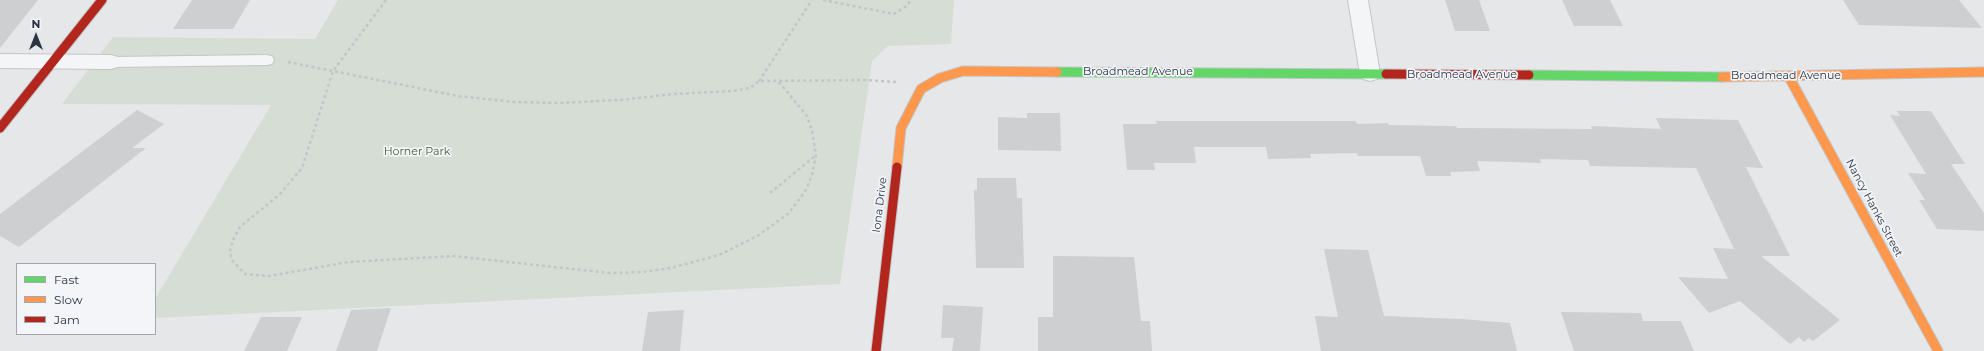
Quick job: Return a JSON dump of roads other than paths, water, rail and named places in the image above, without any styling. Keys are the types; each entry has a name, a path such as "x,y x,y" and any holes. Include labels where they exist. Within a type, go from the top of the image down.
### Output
{"street":[{"path":"0,128 102,0"},
{"path":"1358,0 1370,74"},
{"path":"0,62 111,62"},
{"name":"Broadmead Avenue","path":"922,89 940,78 963,71 1789,77 1984,72"},
{"name":"Nancy Hanks Street","path":"1789,77 1938,351"},
{"name":"Iona Drive","path":"876,351 902,128 922,89"}],"lane":[{"path":"111,62 267,60"}],"park label":[{"name":"Horner Park","path":"417,152"}]}
